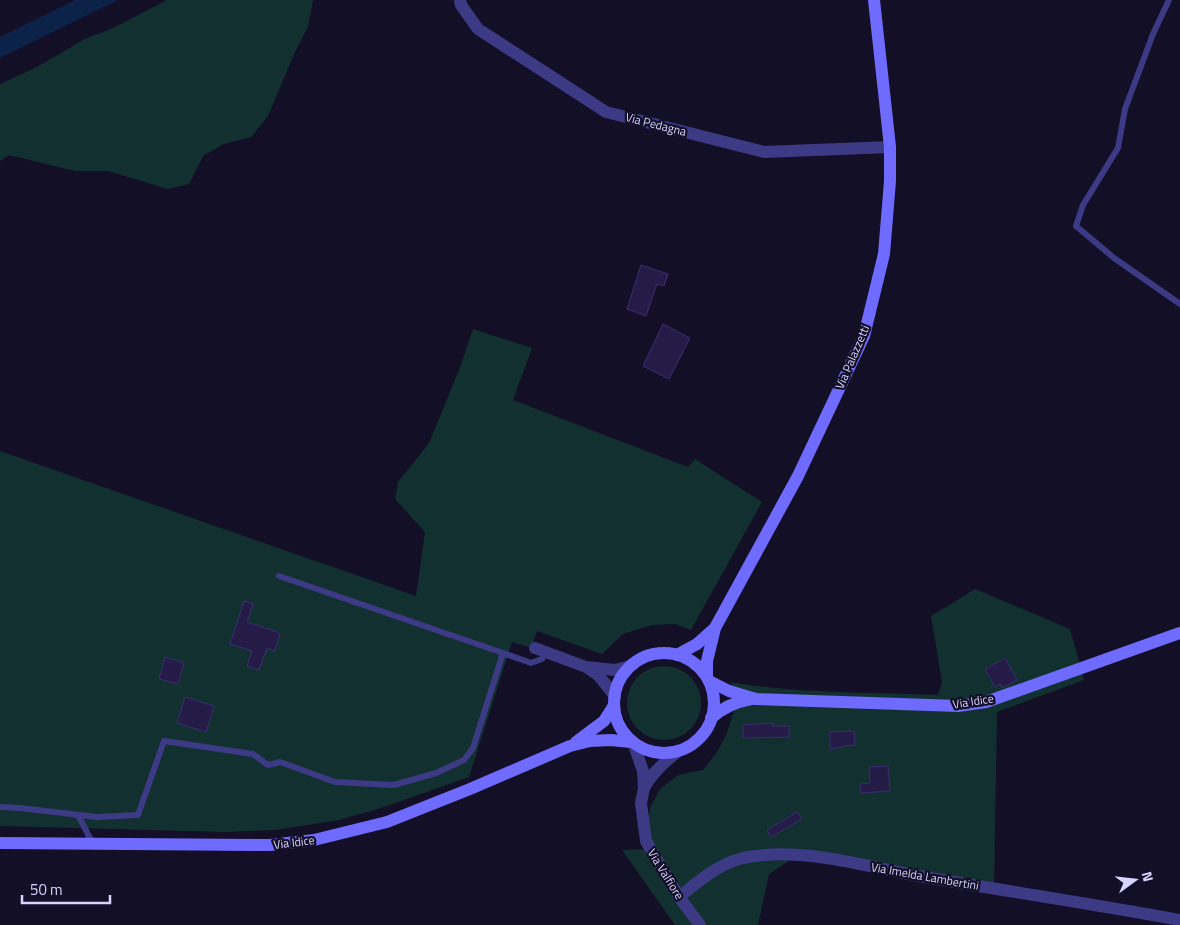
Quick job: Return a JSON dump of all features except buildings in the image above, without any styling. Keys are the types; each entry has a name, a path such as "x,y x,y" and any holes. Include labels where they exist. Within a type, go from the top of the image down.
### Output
{"main road":[{"name":"Via Palazzetti","path":"708,679 707,661 715,628 798,476 864,336 884,254 890,182 890,147 874,0"},
{"name":"Via Palazzetti","path":"677,655 697,644 715,628"},
{"name":"Via Idice","path":"570,746 604,721 614,702 620,675 644,656 663,653 677,655 697,665 708,679 729,691 756,698 958,706 986,702 1180,633"},
{"name":"Via Idice","path":"0,843 270,845 314,840 386,822 470,789 570,746 590,741 611,740 633,744 654,753 676,753 693,745 706,732 714,702 708,679"},
{"name":"Via Idice","path":"711,718 739,701 756,698"},
{"path":"614,702 621,730 633,744"}],"street":[{"name":"Via Pedagna","path":"460,0 461,5 478,29 606,112 764,152 890,147"},
{"path":"540,651 586,667 614,670 630,666"},
{"path":"586,667 598,675 614,702"},
{"name":"Via Valfiore","path":"633,744 643,771 644,788 641,803 646,841 679,897 700,925"},
{"name":"Via Valfiore","path":"644,788 649,778 659,766 676,753"},
{"name":"Via Imelda Lambertini","path":"679,897 717,867 743,858 789,854 840,861 1180,920"}],"lane":[{"path":"1169,0 1153,34 1125,109 1118,148 1083,205 1076,226 1114,258 1180,304"},
{"path":"279,576 530,663 542,659 540,651"},
{"path":"0,807 98,817 138,815 164,741 253,754 268,765 280,762 335,782 394,785 436,773 464,760 473,748 503,653"},
{"path":"78,814 93,844"}],"green space":[{"path":"167,0 313,0 308,27 295,52 268,116 251,137 224,144 203,156 189,184 168,189 108,171 75,171 9,155 0,161 0,84 37,67 85,39 113,28"},
{"path":"473,329 532,348 513,400 688,467 695,459 762,502 691,630 675,624 652,625 623,634 602,654 537,631 531,648 512,642 469,777 378,809 339,820 276,830 225,832 0,826 0,451 416,596 425,532 395,499 398,482 429,443 459,370"},
{"path":"975,589 1070,629 1084,680 997,712 994,890 795,857 769,874 758,925 675,925 622,850 645,849 650,808 660,789 678,775 703,770 717,752 727,733 734,710 731,682 808,691 938,695 942,682 931,616"},
{"path":"657,666 671,666 685,672 695,682 701,696 699,717 685,734 671,740 657,740 643,734 633,724 627,710 627,696 633,682 643,672"}],"water":[{"path":"75,0 118,0 0,58 0,37"}]}
